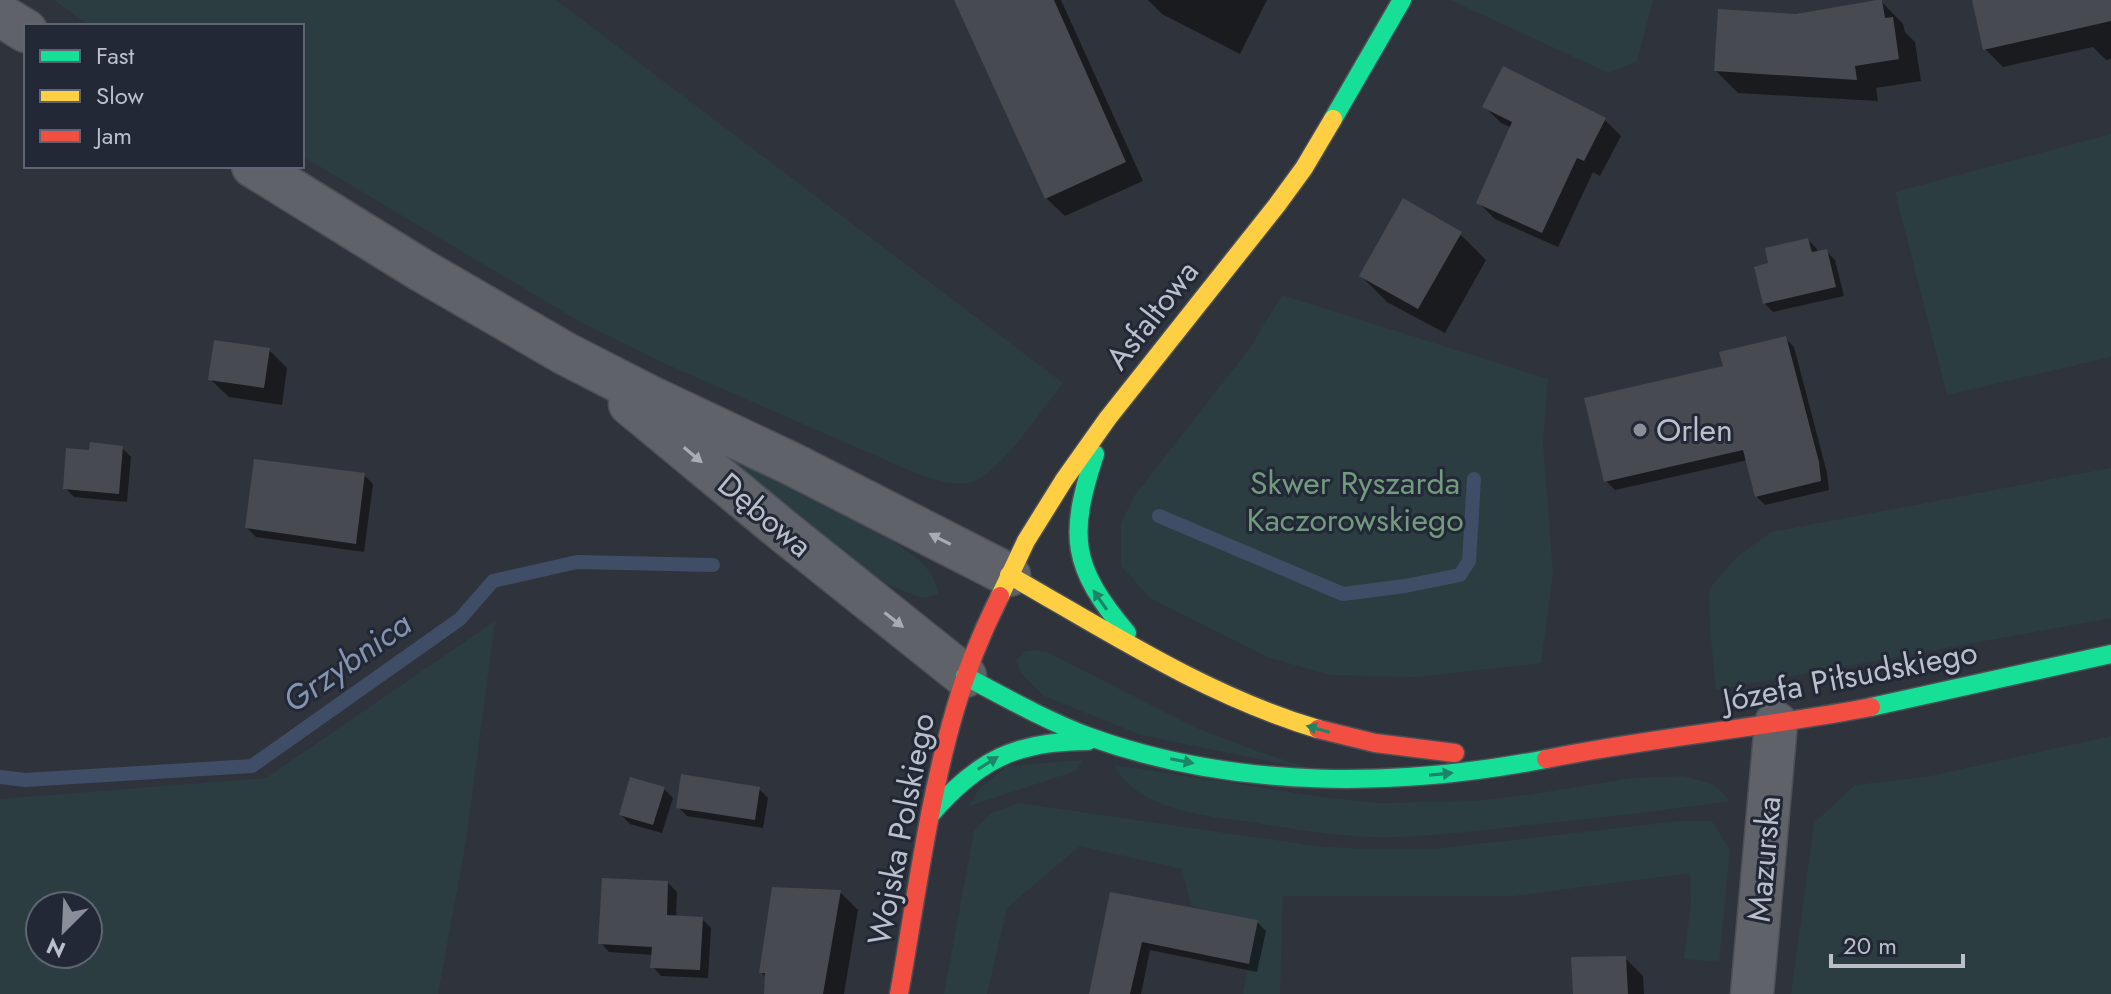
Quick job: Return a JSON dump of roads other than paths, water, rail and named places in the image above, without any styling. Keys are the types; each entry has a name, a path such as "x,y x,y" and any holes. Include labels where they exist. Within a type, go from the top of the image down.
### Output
{"street":[{"name":"Asfaltowa","path":"965,676 1009,575 1044,512 1108,418 1286,193 1318,146 1402,0"},
{"path":"0,15 24,30"},
{"name":"Dębowa","path":"256,168 421,270 566,354 792,464 1009,575"},
{"name":"Dębowa","path":"566,354 965,676"},
{"name":"Józefa Piłsudskiego","path":"1108,418 1085,485 1079,516 1081,559 1085,574 1105,607 1130,638 1153,657"},
{"name":"Józefa Piłsudskiego","path":"1009,575 1153,657 1245,703 1336,734 1421,750 1484,754 1599,748"},
{"name":"Józefa Piłsudskiego","path":"965,676 1047,719 1138,752 1215,767 1335,778 1481,770 1599,748 1776,723 1888,703 2111,654"},
{"name":"Wojska Polskiego","path":"899,994 946,741 965,676"},
{"name":"Mazurska","path":"1752,994 1776,723"},
{"name":"Józefa Piłsudskiego","path":"931,814 964,779 1010,750 1065,741 1106,742"}],"waterway":[{"path":"1159,516 1343,594 1460,575 1469,561 1474,479"},
{"name":"Grzybnica","path":"0,777 25,780 252,766 460,619 493,581 577,562 713,565"}],"place":[{"name":"Orlen","path":"1640,430"}],"park label":[{"name":"Skwer Ryszarda Kaczorowskiego","path":"1355,502"}]}
